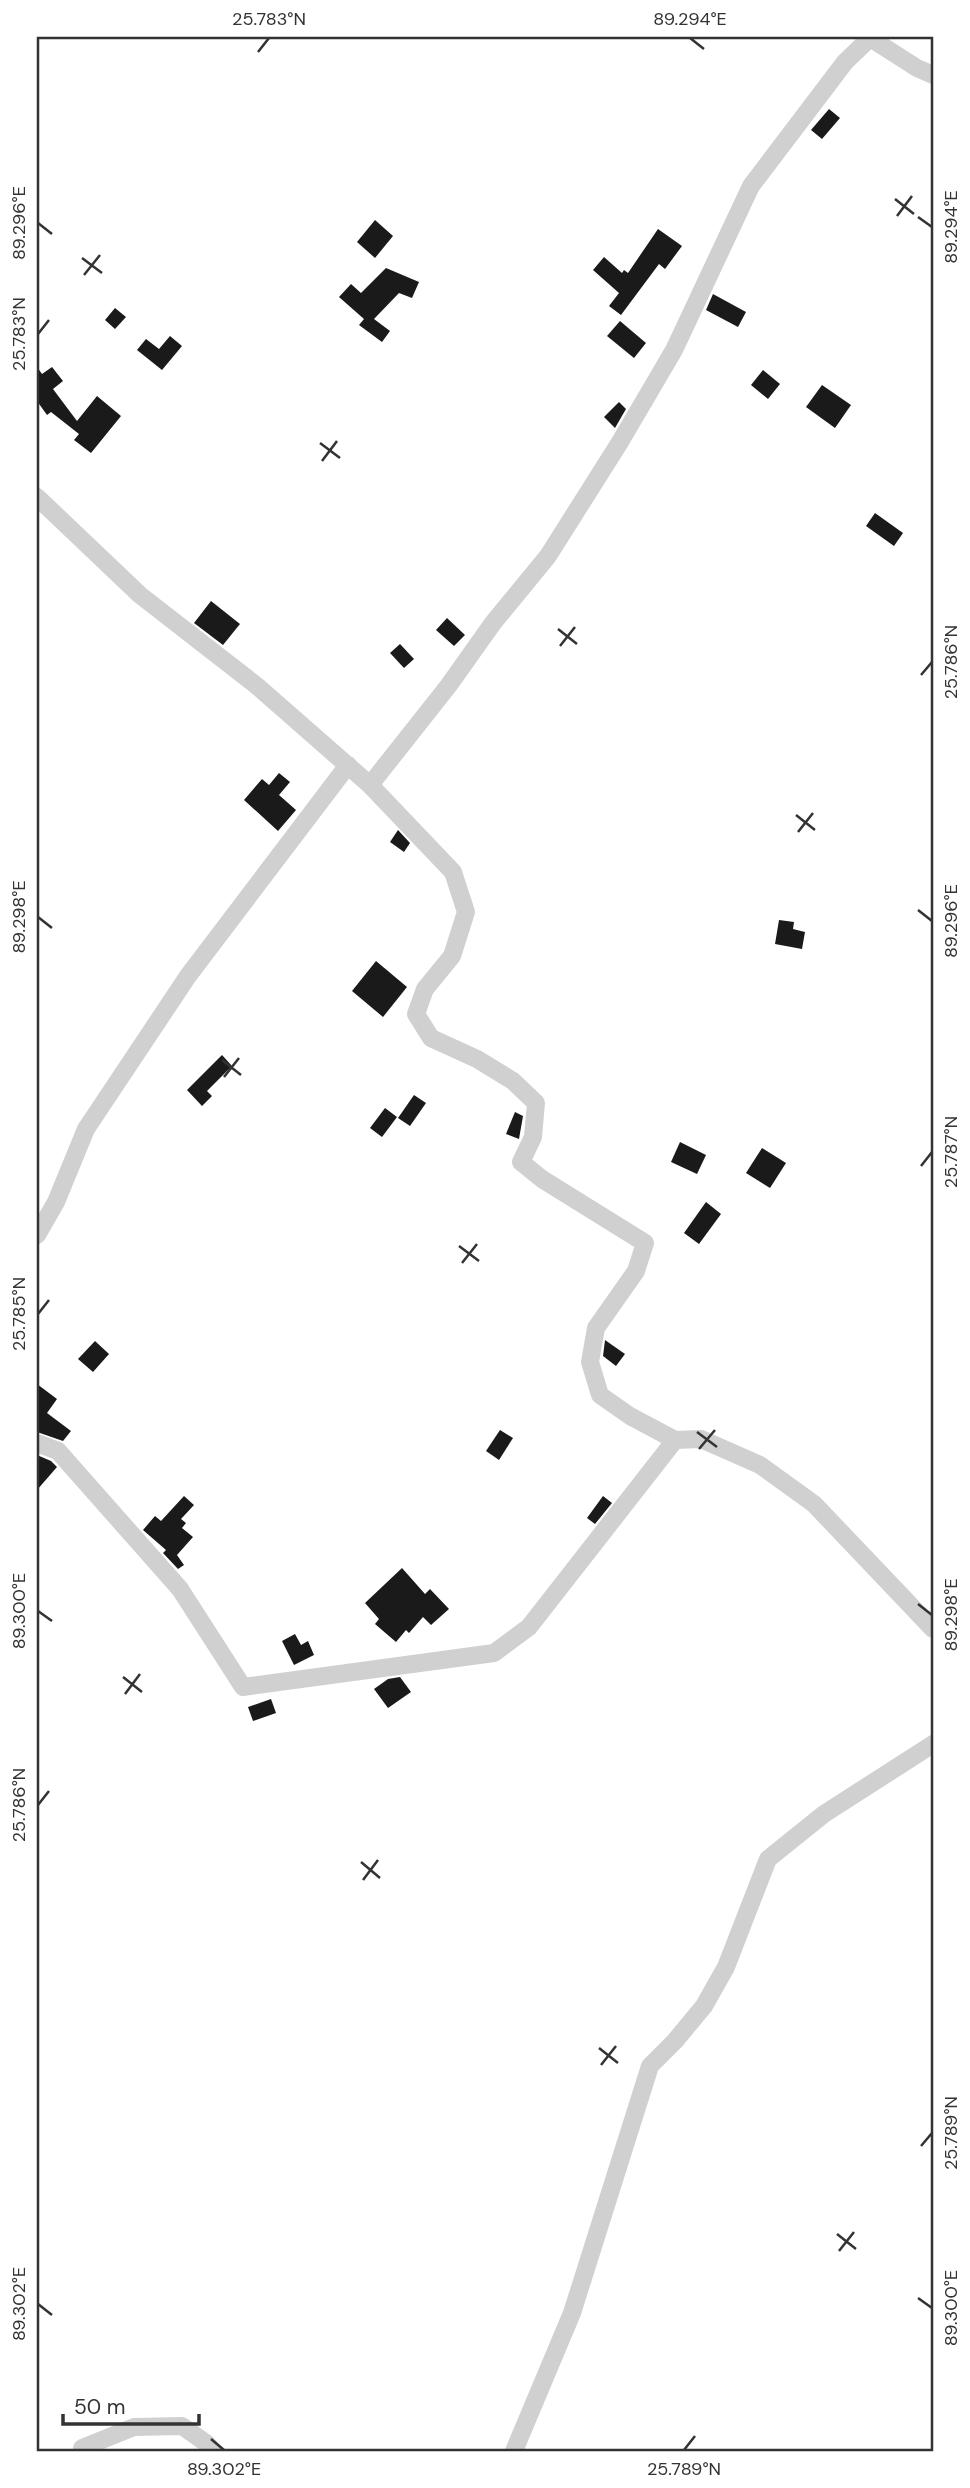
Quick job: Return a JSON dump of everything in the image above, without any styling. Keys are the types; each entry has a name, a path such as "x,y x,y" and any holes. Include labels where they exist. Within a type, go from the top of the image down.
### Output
{"street":[{"path":"370,785 449,685 493,623 548,556 620,442 674,349 751,186 845,62 870,38 933,75"},
{"path":"37,497 140,595 257,686 348,765 453,872 466,912 452,956 425,989 416,1014 431,1038 477,1059 513,1081 536,1103 533,1137 521,1162 542,1180 645,1243 636,1271 596,1328 590,1362 600,1395 630,1416 675,1440 701,1439 760,1465 814,1504 932,1626"},
{"path":"37,1235 55,1202 86,1129 188,976 348,765"},
{"path":"37,1443 58,1451 180,1589 243,1687 494,1653 529,1627 675,1440"},
{"path":"514,2451 572,2314 650,2066 704,2006 726,1967 768,1859 824,1814 933,1744"},
{"path":"82,2448 134,2427 182,2426 213,2451"}],"building":[{"path":"829,109 840,118 822,139 811,130"},
{"path":"375,220 393,236 375,258 357,242"},
{"path":"658,229 682,246 665,269 659,264 621,315 609,306 619,293 593,270 604,257 622,273 624,270 628,273"},
{"path":"386,268 419,282 412,298 399,293 374,319 390,331 382,342 359,325 364,319 339,297 351,284 361,293"},
{"path":"713,294 746,312 738,327 706,310"},
{"path":"115,308 126,317 115,329 105,320"},
{"path":"620,321 646,343 634,358 607,336"},
{"path":"170,336 182,346 162,370 137,350 146,339 159,349"},
{"path":"37,367 42,374 52,367 63,381 53,389 77,421 97,396 121,416 91,453 74,440 79,434 51,412 47,415 37,401"},
{"path":"763,370 780,384 768,399 751,385"},
{"path":"822,385 851,405 835,428 806,407"},
{"path":"619,402 626,409 615,428 604,417"},
{"path":"875,513 903,533 894,546 866,526"},
{"path":"211,601 240,624 223,645 194,623"},
{"path":"447,618 465,635 454,646 436,630"},
{"path":"400,644 414,659 404,668 390,653"},
{"path":"279,773 290,782 279,795 296,810 278,831 244,800 262,779 269,785"},
{"path":"398,830 410,843 404,852 390,842"},
{"path":"779,920 794,922 793,929 805,932 802,949 775,944"},
{"path":"376,961 407,987 383,1017 352,991"},
{"path":"222,1055 232,1066 207,1091 212,1096 202,1106 187,1090"},
{"path":"414,1095 426,1103 410,1126 398,1118"},
{"path":"385,1108 397,1117 382,1137 370,1128"},
{"path":"515,1112 523,1116 519,1139 506,1134"},
{"path":"680,1142 706,1155 697,1174 671,1162"},
{"path":"762,1148 786,1163 770,1188 746,1173"},
{"path":"706,1202 721,1214 699,1244 684,1233"},
{"path":"605,1340 625,1354 616,1366 603,1356"},
{"path":"95,1341 109,1354 93,1372 78,1359"},
{"path":"37,1384 57,1399 47,1413 71,1431 63,1441 37,1432"},
{"path":"500,1430 513,1438 499,1460 486,1451"},
{"path":"37,1455 57,1467 37,1490"},
{"path":"184,1496 194,1505 181,1519 186,1523 182,1528 193,1537 177,1555 184,1565 178,1569 163,1553 166,1550 143,1530 155,1516 161,1521"},
{"path":"603,1496 612,1503 595,1524 587,1518"},
{"path":"402,1568 425,1594 430,1589 449,1609 431,1625 423,1617 409,1633 406,1630 396,1642 375,1624 379,1619 365,1603"},
{"path":"295,1634 301,1645 308,1641 314,1655 294,1665 282,1641"},
{"path":"400,1677 411,1692 388,1708 374,1689 388,1679"},
{"path":"271,1699 276,1713 253,1721 248,1707"}]}
